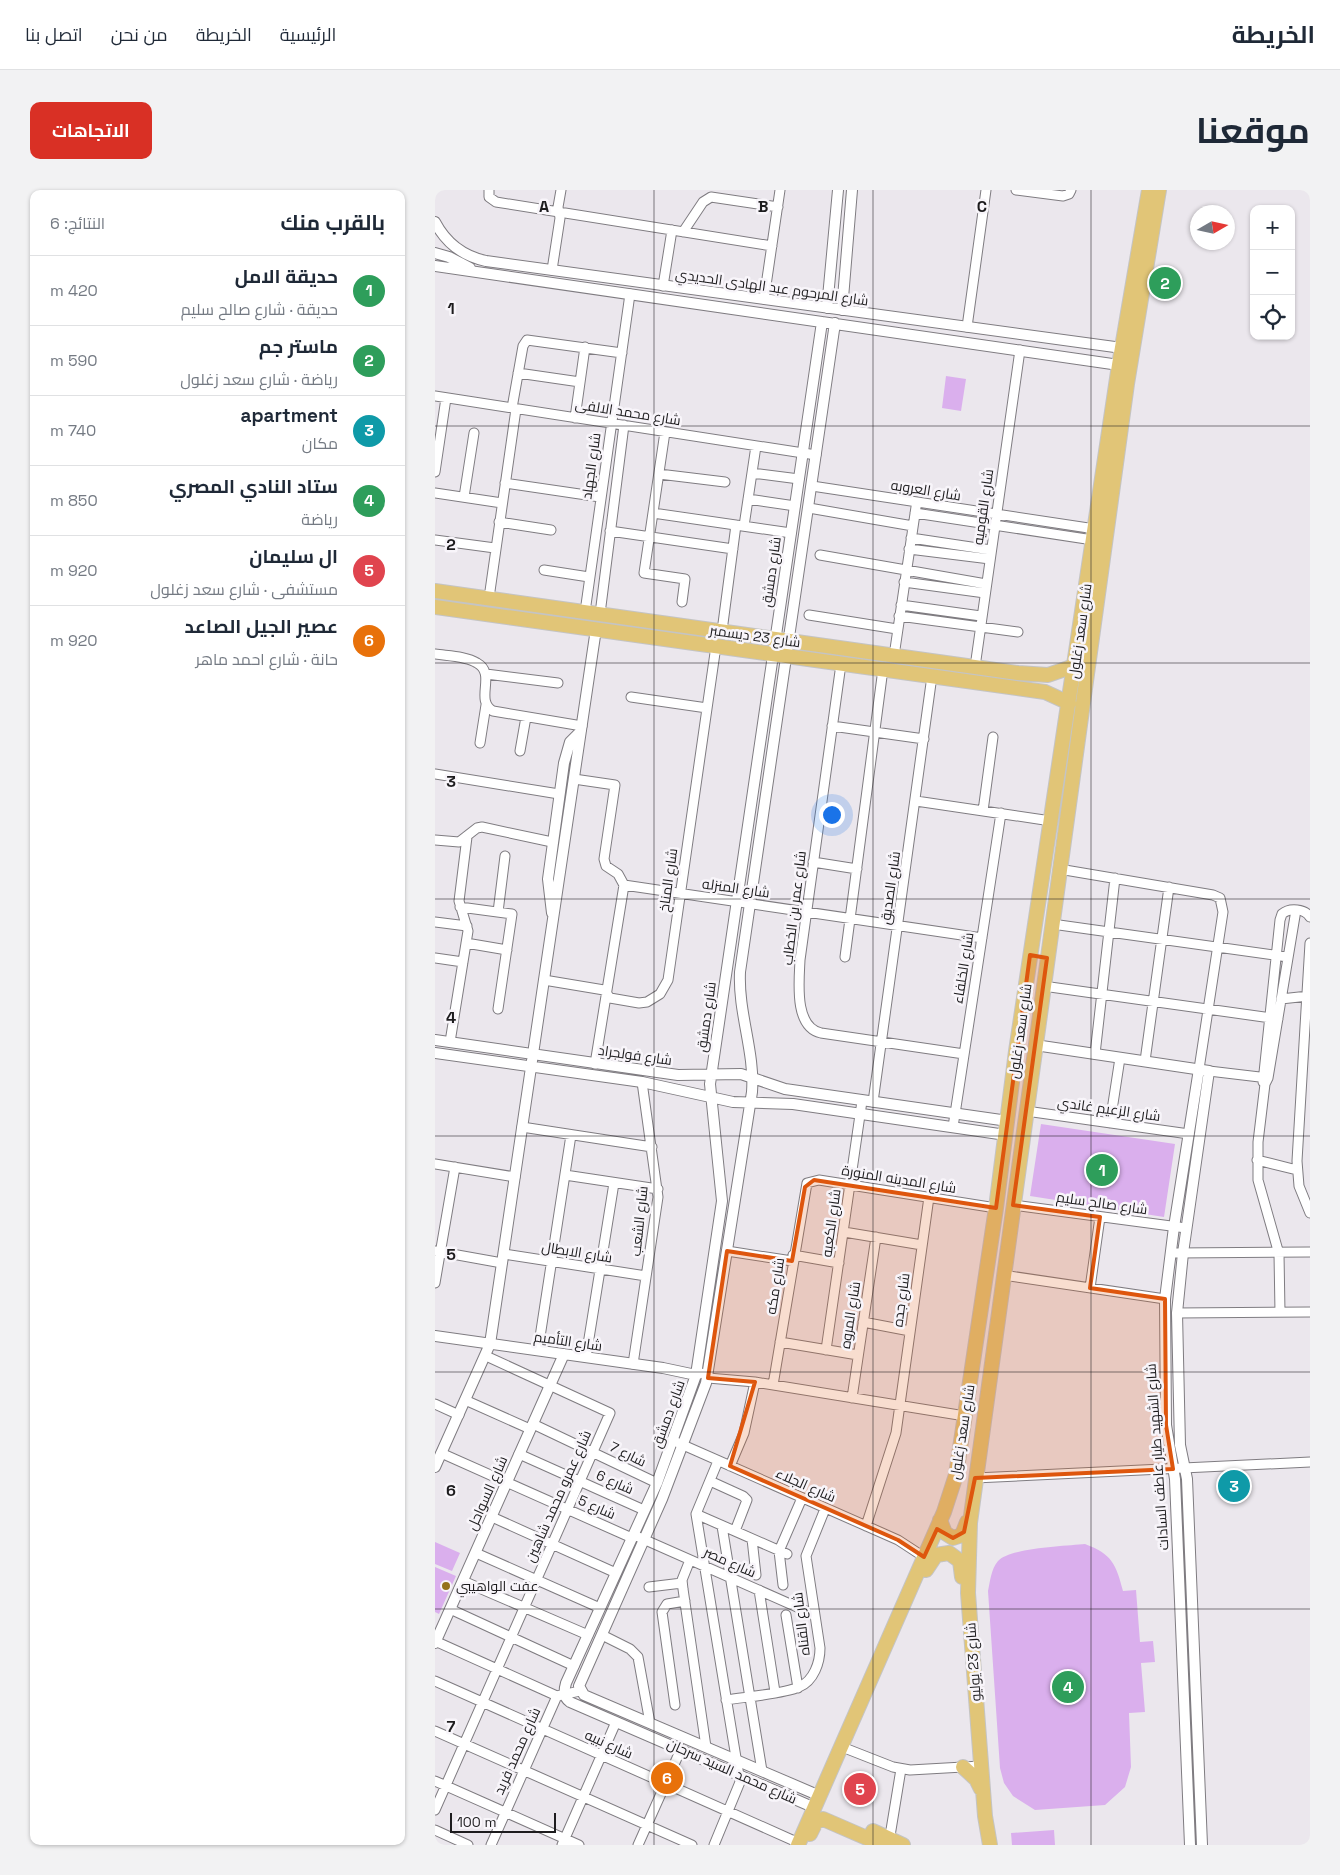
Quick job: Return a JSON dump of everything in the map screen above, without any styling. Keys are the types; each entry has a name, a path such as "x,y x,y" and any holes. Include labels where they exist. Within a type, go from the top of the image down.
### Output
{"main road":[{"name":"شارع سعد زغلول","path":"975,1478 1052,924 1109,473 1119,365 1138,224 1149,190"},
{"name":"شارع سعد زغلول","path":"801,1844 817,1802 940,1520 956,1475 1094,535 1109,473 1159,190"},
{"name":"شارع 23 ديسمبر","path":"435,591 1036,675 1057,673 1074,666"},
{"path":"529,620 531,605"},
{"name":"شارع 23 ديسمبر","path":"435,606 1035,691 1055,695 1069,703"},
{"path":"1035,691 1036,675"},
{"path":"1031,955 1047,958"},
{"name":"شارع 23 يوليو","path":"975,1478 968,1551 968,1596 983,1795 990,1845"},
{"path":"940,1520 947,1536 953,1538 960,1537 964,1532 971,1509"},
{"path":"911,1588 919,1582 936,1555 949,1553 960,1561 963,1584 968,1596"},
{"path":"963,1767 976,1779 983,1795"},
{"name":"شارع محمد السيد سرحان","path":"817,1802 887,1843"},
{"path":"981,1845 981,1830 985,1816"},
{"name":"شارع محمد السيد سرحان","path":"801,1844 816,1822 821,1819 829,1820 887,1843 903,1845"}],"street":[{"path":"489,190 489,197 496,202 772,246"},
{"path":"552,270 561,190"},
{"path":"764,299 781,190"},
{"path":"827,308 838,190"},
{"path":"842,310 852,190"},
{"path":"967,327 986,190"},
{"path":"1016,190 1063,196 1069,194 1071,190"},
{"path":"683,232 706,199 716,196 731,194 778,207"},
{"name":"شارع المرحوم عبد الهادى الحديدي","path":"435,222 445,238 469,256 487,261 1122,348"},
{"path":"663,286 671,230"},
{"path":"435,253 449,257 476,272"},
{"name":"شارع المرحوم عبد الهادى الحديدي","path":"435,266 1119,365"},
{"path":"572,286 575,279 573,273"},
{"path":"595,289 593,283 597,276"},
{"name":"شارع الجهاد","path":"585,612 630,294"},
{"path":"901,318 904,323 901,333"},
{"name":"شارع دمشق","path":"561,1695 657,1483 708,1378 751,1103 753,1077 740,982 782,640 791,533 822,322"},
{"name":"شارع دمشق","path":"782,640 809,508 835,324"},
{"path":"489,598 523,346 527,340 622,353"},
{"path":"575,418 585,347"},
{"name":"شارع القوميه","path":"975,667 1020,350"},
{"path":"518,373 580,382"},
{"name":"شارع محمد الالفى","path":"435,396 816,455"},
{"path":"435,472 446,398"},
{"name":"شارع الجهاد","path":"600,614 624,425"},
{"path":"665,432 644,573 685,579 683,602"},
{"path":"464,497 473,433"},
{"path":"722,632 733,549 748,500 756,446"},
{"path":"752,473 799,479"},
{"path":"659,474 725,482"},
{"path":"505,483 600,497"},
{"name":"شارع العروبه","path":"812,486 996,515 1094,535"},
{"path":"435,492 502,503"},
{"path":"748,500 795,506"},
{"path":"894,656 917,502"},
{"path":"809,508 913,526"},
{"path":"653,513 791,533"},
{"path":"915,513 995,525 1094,535"},
{"path":"499,522 551,530"},
{"path":"610,531 733,549"},
{"path":"911,538 990,555"},
{"path":"435,540 495,548"},
{"path":"909,549 990,555"},
{"path":"820,554 907,569 985,588"},
{"path":"544,570 589,577"},
{"path":"904,582 985,588"},
{"path":"901,605 981,616"},
{"path":"809,616 897,629"},
{"path":"899,616 1019,632"},
{"path":"435,1467 490,1344 529,1067 554,918 596,629"},
{"name":"شارع المناخ","path":"543,980 604,990 607,995 639,1003 654,999 665,987 668,980 716,646"},
{"path":"435,654 476,662 486,674 558,683"},
{"name":"شارع دمشق","path":"580,1691 580,1684 645,1540 678,1443 696,1375 722,1202 711,1097 712,1074 736,902 780,655"},
{"name":"شارع عمر بن الخطاب","path":"841,664 799,975 805,1022 815,1032 964,1054"},
{"path":"845,957 874,751 873,731 883,670"},
{"path":"480,743 486,705 484,695 486,674"},
{"name":"شارع الصديق","path":"867,1102 882,1043 932,676"},
{"path":"631,697 707,708"},
{"path":"486,705 496,712 581,729"},
{"path":"520,751 526,717"},
{"path":"832,726 924,739"},
{"path":"554,918 549,896 548,879 552,842 559,794 570,742 581,729"},
{"path":"983,811 993,737"},
{"path":"435,774 559,794"},
{"path":"574,779 615,785 605,859 606,866 618,874 624,885 595,1064"},
{"path":"916,801 1051,821"},
{"name":"شارع الخلفاء","path":"953,1127 1001,813"},
{"path":"435,840 459,842 481,827 552,842"},
{"path":"450,1042 466,943 467,926 460,907 467,837"},
{"path":"498,912 505,856"},
{"path":"813,862 857,869"},
{"path":"1059,869 1169,887 1220,898 1223,912 1209,1009 1204,1070"},
{"path":"1095,1054 1115,878"},
{"name":"شارع المنزله","path":"624,885 982,938"},
{"path":"1145,1061 1169,887"},
{"path":"460,907 512,914 498,1009"},
{"path":"1280,1312 1279,1254 1263,1200 1257,1160 1265,1080 1274,1018 1274,955 1282,914 1285,911 1296,910 1307,912 1310,917"},
{"path":"1274,1018 1281,999 1296,910"},
{"path":"435,922 467,926"},
{"path":"1052,924 1288,957"},
{"path":"466,943 507,950"},
{"path":"1310,943 1297,1170 1299,1186 1310,1212"},
{"path":"435,958 463,962"},
{"path":"1043,986 1274,1018"},
{"path":"1281,999 1308,996"},
{"name":"شارع فولجراد","path":"435,1040 678,1075 733,1074 753,1077 785,1089 1008,1121"},
{"path":"1035,1045 1265,1080"},
{"name":"شارع فولجراد","path":"435,1053 642,1082 733,1102 785,1103 1006,1135"},
{"path":"1110,1123 1120,1058"},
{"name":"شارع الشهيد طيار عاطف السادات","path":"1190,1845 1173,1468 1166,1425 1165,1299 1174,1227 1194,1135 1204,1070"},
{"name":"شارع الشعب","path":"633,1364 658,1189 642,1082"},
{"name":"شارع الكعبه","path":"827,1350 860,1115 867,1102"},
{"name":"شارع الزعيم غاندي","path":"1026,1111 1194,1135"},
{"path":"522,1127 652,1147"},
{"path":"538,1350 571,1135"},
{"name":"شارع الشهيد طيار عاطف السادات","path":"1194,1135 1177,1313 1180,1439 1185,1468 1202,1845"},
{"path":"1257,1160 1297,1170"},
{"path":"435,1164 515,1177"},
{"path":"435,1284 438,1251 455,1167"},
{"path":"565,1176 658,1189"},
{"name":"شارع المدينه المنورة","path":"804,1191 807,1183 814,1180 996,1208"},
{"path":"586,1357 614,1183"},
{"name":"شارع مكه","path":"773,1385 804,1191"},
{"name":"شارع جده","path":"866,1526 893,1443 929,1198"},
{"name":"شارع صالح سليم","path":"1013,1204 1186,1228"},
{"path":"1089,1288 1100,1217"},
{"path":"844,1232 923,1245"},
{"name":"شارع المروه","path":"852,1398 877,1237"},
{"name":"شارع الابطال","path":"438,1251 503,1259 552,1262 647,1276"},
{"path":"727,1251 839,1262"},
{"path":"1171,1253 1279,1254 1310,1252"},
{"path":"1003,1274 1165,1299"},
{"path":"707,1304 719,1305"},
{"path":"1177,1313 1310,1312"},
{"path":"863,1322 910,1331"},
{"name":"شارع التأميم","path":"435,1336 633,1364 696,1375 701,1380 708,1378 755,1382 965,1416"},
{"path":"780,1342 858,1355"},
{"name":"شارع السواحل","path":"435,1642 564,1354"},
{"path":"485,1356 549,1386"},
{"path":"730,1466 744,1433 755,1382"},
{"name":"شارع عمرو محمد شاهين","path":"435,1810 610,1413 549,1386"},
{"name":"شارع 7","path":"465,1400 593,1452 657,1483"},
{"path":"435,1404 459,1415"},
{"name":"شارع الجلاء","path":"678,1443 898,1540 924,1557"},
{"name":"شارع 5","path":"441,1453 633,1536"},
{"name":"شارع 6","path":"519,1454 645,1510"},
{"path":"714,1845 740,1784 696,1514 718,1461"},
{"path":"975,1478 1310,1462"},
{"path":"710,1481 747,1500 735,1531"},
{"path":"783,1585 783,1552 801,1498"},
{"name":"شارع القناه","path":"798,1688 814,1672 820,1656 806,1556 825,1508"},
{"path":"696,1514 783,1552"},
{"path":"492,1517 616,1573"},
{"path":"722,1526 762,1771"},
{"name":"شارع مصر","path":"633,1536 815,1615"},
{"path":"752,1538 756,1575"},
{"path":"476,1553 601,1608"},
{"path":"690,1560 682,1583 707,1747"},
{"path":"463,1581 588,1635"},
{"path":"649,1587 682,1583"},
{"path":"759,1590 775,1692"},
{"path":"675,1705 662,1612 667,1604 685,1601"},
{"path":"451,1609 574,1666"},
{"path":"726,1700 798,1688 787,1615"},
{"path":"602,1635 630,1649 638,1657 650,1723"},
{"path":"1181,1639 1192,1638"},
{"name":"شارع محمد السيد سرحان","path":"435,1642 561,1695 570,1702 739,1774 817,1802"},
{"name":"شارع نبيه","path":"435,1681 801,1844"},
{"path":"561,1695 580,1691"},
{"name":"شارع محمد السيد سرحان","path":"580,1691 584,1695 762,1771 817,1802"},
{"name":"شارع محمد فريد","path":"491,1845 542,1729 561,1695"},
{"path":"563,1842 616,1722"},
{"path":"435,1731 692,1845"},
{"path":"842,1747 901,1769 920,1771 981,1766"},
{"path":"639,1845 681,1749"},
{"path":"887,1843 901,1769"},
{"path":"435,1780 505,1812 563,1842 579,1845"},
{"path":"435,1830 468,1845"}],"highlighted area":[{"path":"1030,955 1047,958 1013,1205 1100,1217 1090,1288 1165,1299 1166,1425 1173,1469 975,1478 964,1532 953,1538 937,1529 924,1557 898,1540 730,1466 755,1382 708,1378 727,1251 792,1261 805,1187 814,1180 996,1208"}],"shaded area":[{"path":"946,376 966,379 961,411 942,408"},
{"path":"1041,1124 1175,1144 1164,1217 1030,1196"},
{"path":"435,1542 460,1553 452,1571 435,1564"},
{"path":"1085,1544 1107,1556 1115,1567 1123,1591 1136,1590 1140,1642 1153,1641 1155,1662 1141,1663 1145,1712 1129,1713 1131,1767 1125,1787 1105,1805 1035,1810 1013,1796 1004,1783 1000,1768 988,1591 994,1568 998,1561 1004,1557 1025,1550"},
{"path":"435,1567 456,1576 439,1614 435,1612"},
{"path":"1054,1830 1055,1845 1012,1845 1011,1833"}],"place":[{"name":"ماستر جم","path":"1165,283"},
{"name":"حديقة الامل","path":"1102,1170"},
{"name":"apartment","path":"1234,1486"},
{"name":"عفت الواهيبي","path":"446,1586"},
{"name":"ستاد النادي المصري","path":"1068,1687"},
{"name":"عصير الجيل الصاعد","path":"667,1778"},
{"name":"ال سليمان","path":"860,1789"}]}
